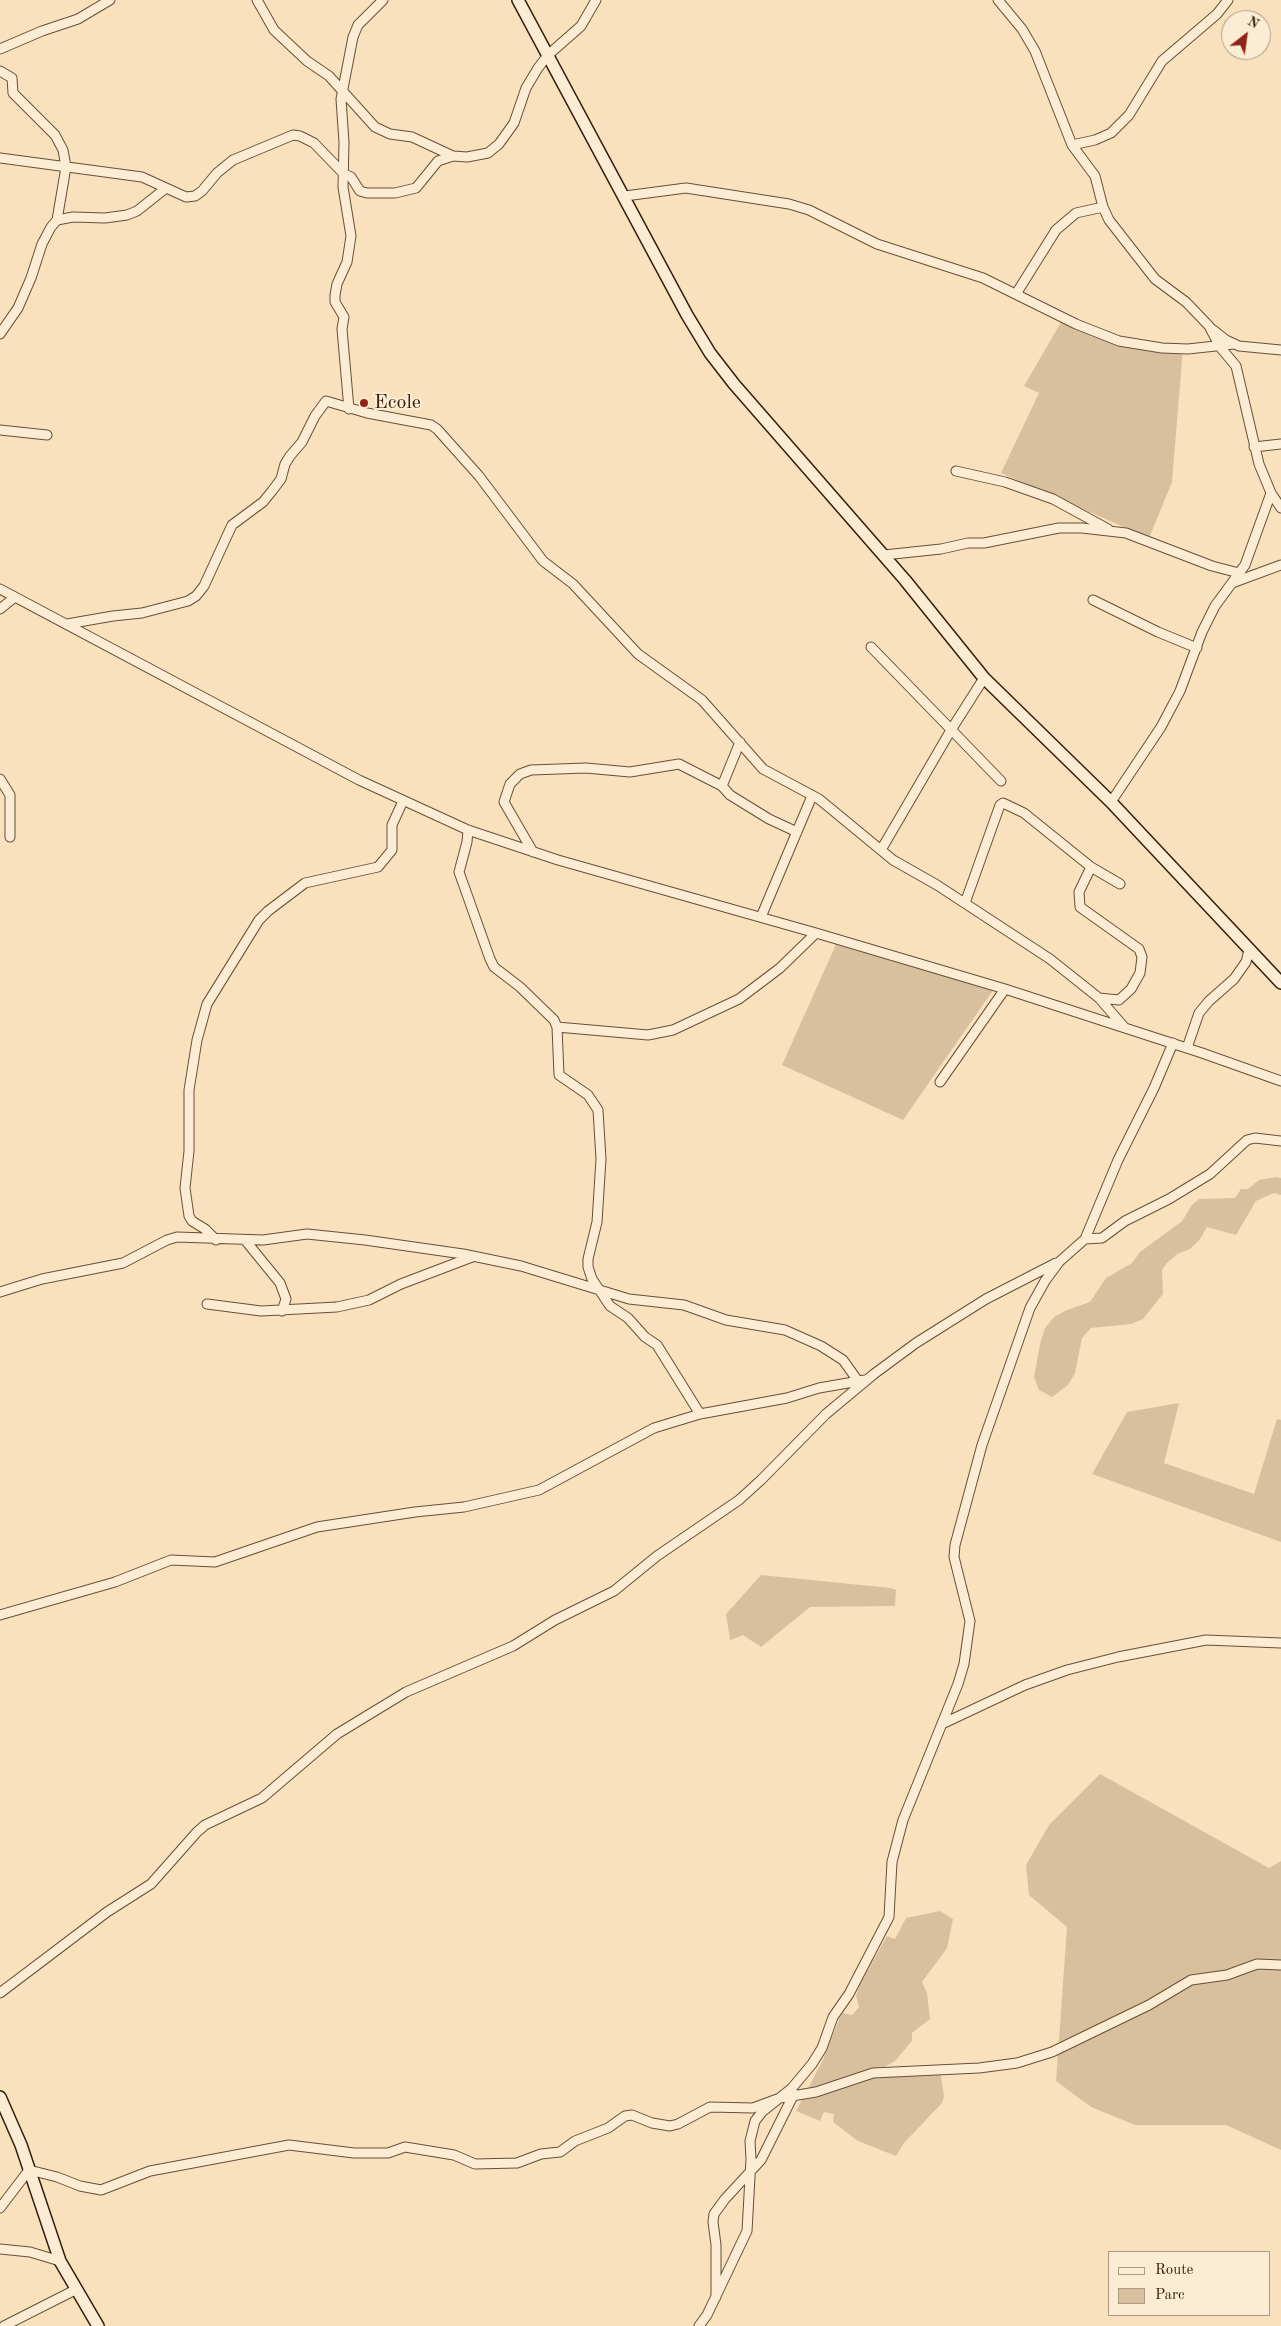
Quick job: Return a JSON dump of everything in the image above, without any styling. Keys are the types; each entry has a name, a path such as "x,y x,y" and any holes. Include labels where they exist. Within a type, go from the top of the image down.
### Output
{"street":[{"path":"0,49 42,30 78,19 110,0"},
{"path":"258,0 274,30 307,61 330,76 375,127 382,131 412,137 452,156"},
{"path":"374,9 378,0"},
{"path":"349,409 342,329 344,317 335,302 337,284 347,262 351,236 344,174 342,90 353,37 358,26 383,0"},
{"path":"518,0 686,315 710,353 734,384 884,556 984,678 1111,802 1281,983"},
{"path":"0,158 142,177 186,196 195,196 233,160 293,135 300,136 314,143 344,174 351,177 360,190 367,193 395,193 416,188 438,161 452,156 480,156 499,144 514,123 526,88 548,55 581,26 596,0"},
{"path":"998,0 1022,29 1035,51 1072,145 1093,172 1103,207 1109,220 1150,273 1186,302 1209,326 1234,344"},
{"path":"1072,145 1095,140 1111,133 1129,115 1162,61 1217,14 1228,0"},
{"path":"0,72 12,78 13,92 55,135 63,150 66,167 57,220"},
{"path":"0,334 18,308 50,226 57,220 73,217 106,218 127,215 137,211 166,188"},
{"path":"624,196 686,188 789,204 809,210 862,238 969,273 1076,324 1133,345 1162,348 1220,347 1234,344 1281,350"},
{"path":"1016,294 1056,230 1076,213 1103,207"},
{"path":"1209,326 1220,347 1234,362 1238,372 1254,447 1271,493 1281,508"},
{"path":"67,624 142,613 188,602 196,596 204,586 232,524 263,502 281,479 285,464 302,442 323,404 328,402 349,409 431,425 437,429 479,476 543,561 570,581 638,654 702,700 769,773 824,803 893,860 937,885 1050,959 1099,998 1125,1028"},
{"path":"0,430 47,435"},
{"path":"1254,447 1281,444"},
{"path":"956,470 1005,482 1053,498 1110,530"},
{"path":"1111,802 1161,727 1180,691 1202,632 1215,606 1245,565 1271,493"},
{"path":"884,556 941,549 968,543 984,543 1059,528 1110,530 1126,533 1203,562 1239,573"},
{"path":"1230,584 1281,565"},
{"path":"0,589 404,801 468,830 533,852 1005,989 1173,1043 1281,1081"},
{"path":"0,609 16,597"},
{"path":"1093,600 1158,632 1197,648"},
{"path":"871,647 1001,781"},
{"path":"881,850 950,730 984,678"},
{"path":"722,786 740,742"},
{"path":"533,852 504,802 510,784 525,772 576,768 630,772 679,764 722,786 730,795 769,819 797,832"},
{"path":"0,779 10,795 10,837"},
{"path":"761,917 812,796"},
{"path":"216,1240 206,1228 192,1221 189,1216 185,1188 189,1151 189,1090 197,1040 207,1004 259,920 268,911 305,883 378,867 392,850 392,825 404,801"},
{"path":"965,903 1000,805 1003,803 1024,813 1091,867 1120,884"},
{"path":"468,830 467,842 459,872 490,959 494,967 546,1010 557,1026 559,1075 588,1096 598,1110 601,1160 599,1203 588,1267 610,1306 628,1318 645,1337 657,1345 700,1414"},
{"path":"1091,867 1079,892 1080,907 1139,949 1142,958 1140,973 1131,989 1119,1000 1099,998"},
{"path":"557,1026 648,1035 672,1030 739,999 780,968 816,933"},
{"path":"1187,1048 1199,1013 1209,1001 1234,979 1246,962 1249,950"},
{"path":"940,1082 1005,989"},
{"path":"716,2298 716,2245 712,2222 714,2214 725,2199 761,2160 792,2098 822,2048 834,2017 849,1994 889,1917 892,1862 903,1820 964,1664 970,1621 954,1557 955,1546 982,1445 1030,1308 1045,1281 1059,1262 1085,1239 1118,1160 1154,1088 1173,1043"},
{"path":"1085,1239 1102,1238 1125,1221 1169,1199 1210,1174 1247,1140 1255,1138 1281,1141"},
{"path":"0,1292 42,1279 123,1264 167,1240 177,1237 216,1240 263,1240 307,1234 366,1240 472,1256 521,1266 629,1299 684,1305 726,1320 794,1333 821,1346 843,1360 862,1381"},
{"path":"245,1240 280,1283 286,1299 282,1311"},
{"path":"207,1304 261,1311 337,1307 369,1300 401,1284 472,1256"},
{"path":"0,1993 107,1912 151,1884 201,1828 262,1798 337,1734 406,1692 513,1646 556,1620 614,1591 657,1556 738,1500 862,1381 916,1343 986,1300 1059,1262"},
{"path":"0,1615 115,1582 171,1560 215,1562 317,1527 415,1512 464,1507 538,1490 654,1428 700,1414 786,1398 819,1388 862,1381"},
{"path":"942,1724 1025,1685 1067,1670 1118,1656 1206,1640 1281,1643"},
{"path":"29,2170 96,2190 107,2189 150,2170 289,2145 354,2153 388,2153 405,2148 454,2155 476,2164 517,2163 541,2154 560,2152 576,2141 608,2128 626,2116 632,2115 652,2123 670,2126 678,2124 710,2107 753,2108 780,2098 792,2098 873,2073 979,2068 1017,2063 1052,2052 1149,2004 1191,1980 1227,1975 1257,1964 1281,1965"},
{"path":"700,2326 716,2298 747,2231 751,2171 750,2141 753,2126 762,2112 792,2088 812,2064"},
{"path":"0,2097 29,2170 60,2262 98,2326"},
{"path":"0,2208 29,2170"},
{"path":"0,2249 30,2252 60,2262"},
{"path":"4,2326 77,2289"}],"green space":[{"path":"1064,317 1107,335 1183,348 1172,482 1149,538 1001,473 1039,393 1024,386"},
{"path":"838,940 996,986 903,1120 782,1065"},
{"path":"1281,1178 1281,1195 1274,1193 1256,1201 1236,1235 1207,1227 1200,1239 1190,1249 1177,1254 1167,1263 1162,1270 1163,1294 1143,1319 1131,1324 1091,1328 1082,1338 1075,1373 1068,1385 1052,1397 1039,1390 1034,1377 1040,1344 1045,1328 1054,1317 1090,1302 1106,1278 1132,1263 1140,1252 1182,1221 1192,1205 1199,1199 1235,1198 1241,1189 1248,1189 1259,1180"},
{"path":"1179,1403 1164,1463 1254,1494 1277,1419 1281,1420 1281,1542 1092,1474 1127,1412"},
{"path":"761,1575 891,1588 896,1590 895,1606 810,1607 761,1647 743,1635 730,1640 726,1614"},
{"path":"1100,1774 1269,1868 1281,1861 1281,2150 1226,2125 1135,2125 1091,2107 1056,2081 1067,1927 1029,1895 1026,1865 1049,1825"},
{"path":"940,1911 953,1919 947,1948 922,1982 927,1993 930,2019 912,2033 912,2041 895,2061 874,2073 940,2070 944,2096 942,2103 904,2143 896,2156 858,2141 833,2122 834,2114 824,2112 820,2121 796,2111 823,2060 840,2017 843,2013 852,2015 859,2007 856,1996 859,1986 887,1936 895,1939 906,1918"}],"place":[{"name":"Ecole","path":"364,403"}]}
